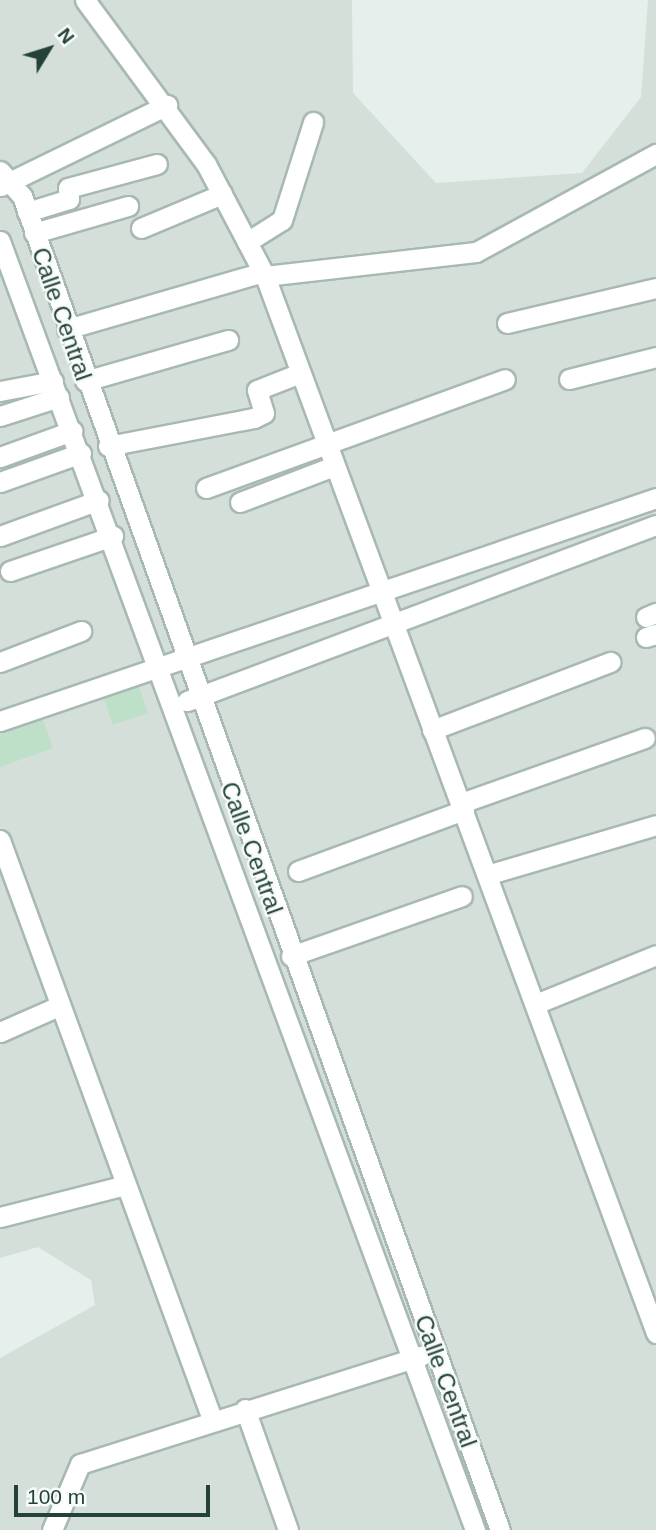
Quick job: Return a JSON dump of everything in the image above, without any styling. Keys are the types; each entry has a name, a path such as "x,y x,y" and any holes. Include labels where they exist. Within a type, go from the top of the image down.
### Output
{"street":[{"path":"86,0 167,105 222,194 264,274 390,626 490,874 656,1333"},
{"path":"4,179 167,105"},
{"path":"247,242 282,220 313,122"},
{"path":"67,329 264,274 476,252 655,156"},
{"path":"27,212 69,200 68,188 157,164"},
{"name":"Calle Central","path":"4,179 27,212 197,697 500,1530"},
{"path":"141,228 222,194"},
{"path":"34,233 128,206"},
{"name":"Calle Central","path":"4,267 56,389 113,536 158,668 475,1530"},
{"path":"507,323 656,288"},
{"path":"85,381 228,340"},
{"path":"569,379 656,357"},
{"path":"108,446 254,418 264,413 257,390 300,373"},
{"path":"206,488 505,379"},
{"path":"0,391 56,389"},
{"path":"0,416 56,389"},
{"path":"0,457 72,431"},
{"path":"0,482 81,453"},
{"path":"240,502 334,466"},
{"path":"0,720 379,594 656,498"},
{"path":"0,536 102,508 130,506"},
{"path":"173,705 656,525"},
{"path":"10,571 113,536"},
{"path":"0,662 81,631"},
{"path":"432,730 610,662"},
{"path":"298,871 645,738"},
{"path":"490,874 656,825"},
{"path":"0,840 122,1186 212,1419"},
{"path":"291,956 462,896"},
{"path":"538,1003 656,955"},
{"path":"0,1032 59,1006"},
{"path":"0,1217 122,1186"},
{"path":"52,1530 80,1464 212,1419 436,1352"},
{"path":"245,1409 288,1530"}],"shaded area":[{"path":"0,0 352,0 353,93 436,183 582,173 641,97 648,0 656,0 656,1530 0,1530 0,1358 95,1305 91,1280 38,1247 0,1258"}],"green space":[{"path":"137,680 148,713 113,725 102,691"},
{"path":"41,714 53,748 0,767 0,728"}]}
